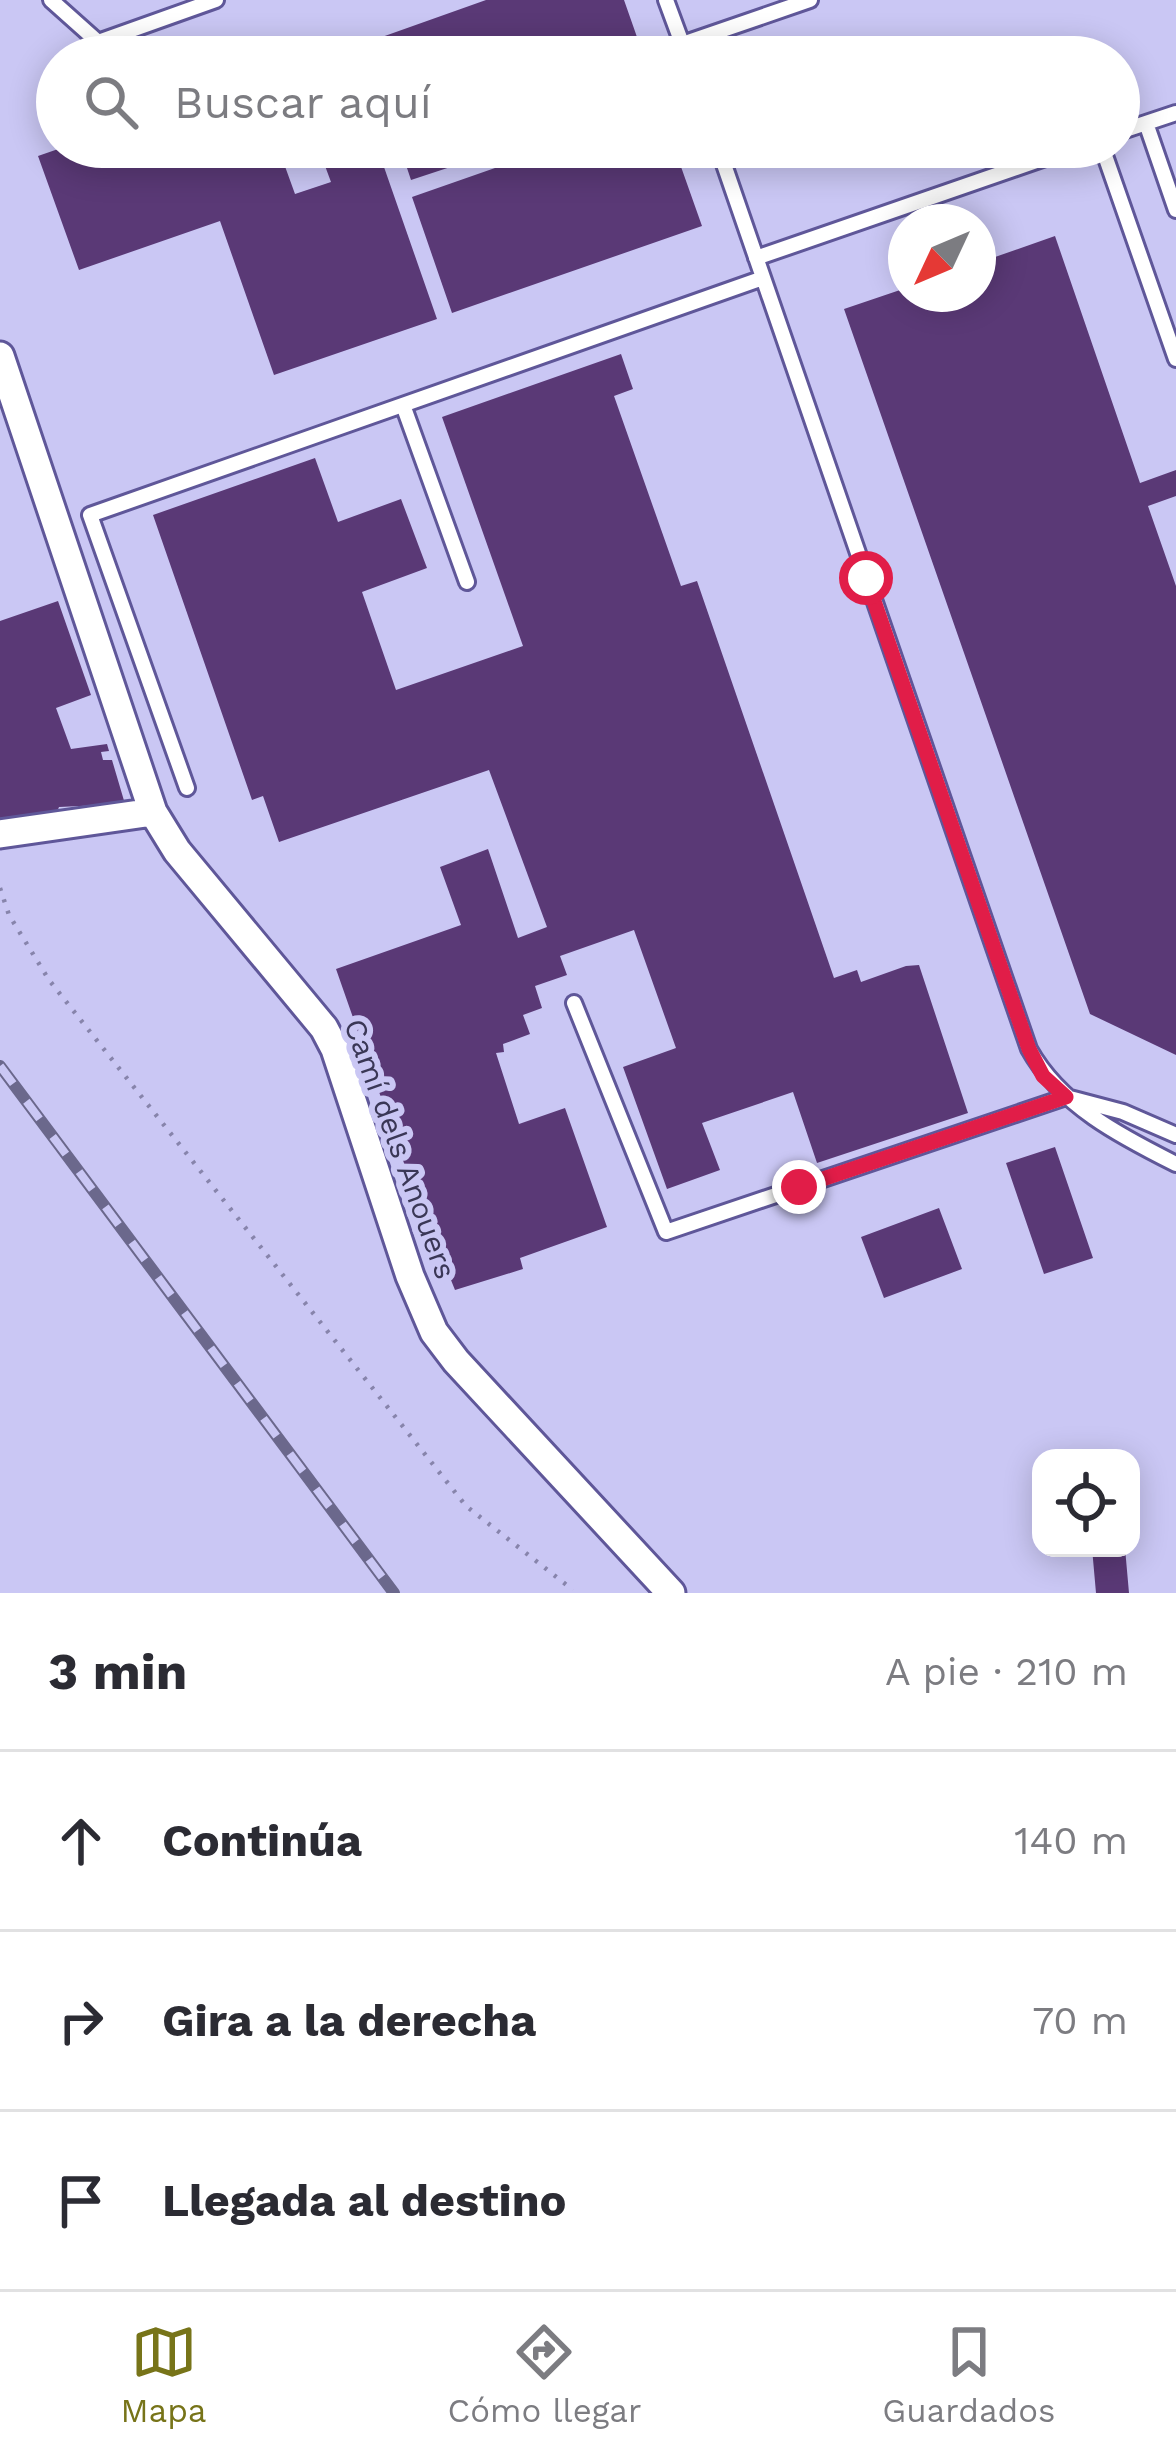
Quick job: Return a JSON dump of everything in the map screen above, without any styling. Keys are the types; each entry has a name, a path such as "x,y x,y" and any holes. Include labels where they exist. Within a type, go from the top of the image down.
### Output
{"street":[{"name":"Camí dels Anouers","path":"0,356 153,812 177,850 324,1028 434,1332 671,1593"},
{"path":"0,834 153,812"}],"lane":[{"path":"51,0 91,36"},
{"path":"115,36 216,0"},
{"path":"666,0 679,36"},
{"path":"720,36 811,0"},
{"path":"1140,125 1176,112"},
{"path":"1146,123 1176,210"},
{"path":"725,168 1029,1049 1043,1076 1066,1097 1105,1126 1176,1164"},
{"path":"756,258 1016,168"},
{"path":"1109,168 1176,359"},
{"path":"187,788 91,515 763,278"},
{"path":"403,404 467,582"},
{"path":"574,1003 665,1232 1066,1097 1123,1112 1176,1135"}],"path":[{"path":"0,888 9,915 49,980 466,1506 573,1590"}],"building":[{"path":"486,0 624,0 637,36 385,36"},
{"path":"42,168 286,168 295,194 331,182 326,168 384,168 437,319 274,375 220,221 79,270"},
{"path":"407,168 447,168 411,180"},
{"path":"495,168 681,168 702,226 452,313 412,197"},
{"path":"1055,236 1140,483 1176,470 1176,496 1148,506 1176,586 1176,1055 1090,1014 844,309 888,294 888,312 996,312 996,257"},
{"path":"621,354 633,389 614,396 681,586 697,581 834,978 857,970 861,982 919,965 968,1113 817,1163 793,1092 702,1123 720,1170 667,1189 623,1067 676,1048 634,930 560,956 567,975 535,986 542,1008 523,1015 530,1034 503,1044 504,1052 496,1053 519,1124 565,1108 607,1227 520,1258 523,1269 455,1290 405,1166 336,969 461,925 440,867 488,849 518,938 547,927 489,770 279,842 263,796 252,800 153,515 315,458 338,522 401,499 427,568 362,592 396,690 523,646 442,417"},
{"path":"58,601 91,695 56,708 71,749 107,744 109,751 101,752 103,760 112,760 125,804 59,807 57,812 0,818 0,621"},
{"path":"1055,1147 1093,1258 1044,1274 1006,1163"},
{"path":"939,1208 962,1269 884,1298 861,1237"},
{"path":"1093,1557 1126,1557 1129,1593 1096,1593"}],"railway":[{"path":"0,1066 394,1593"}],"route":[{"path":"799,1187 1066,1097 1043,1076 1029,1049 866,578"}]}
